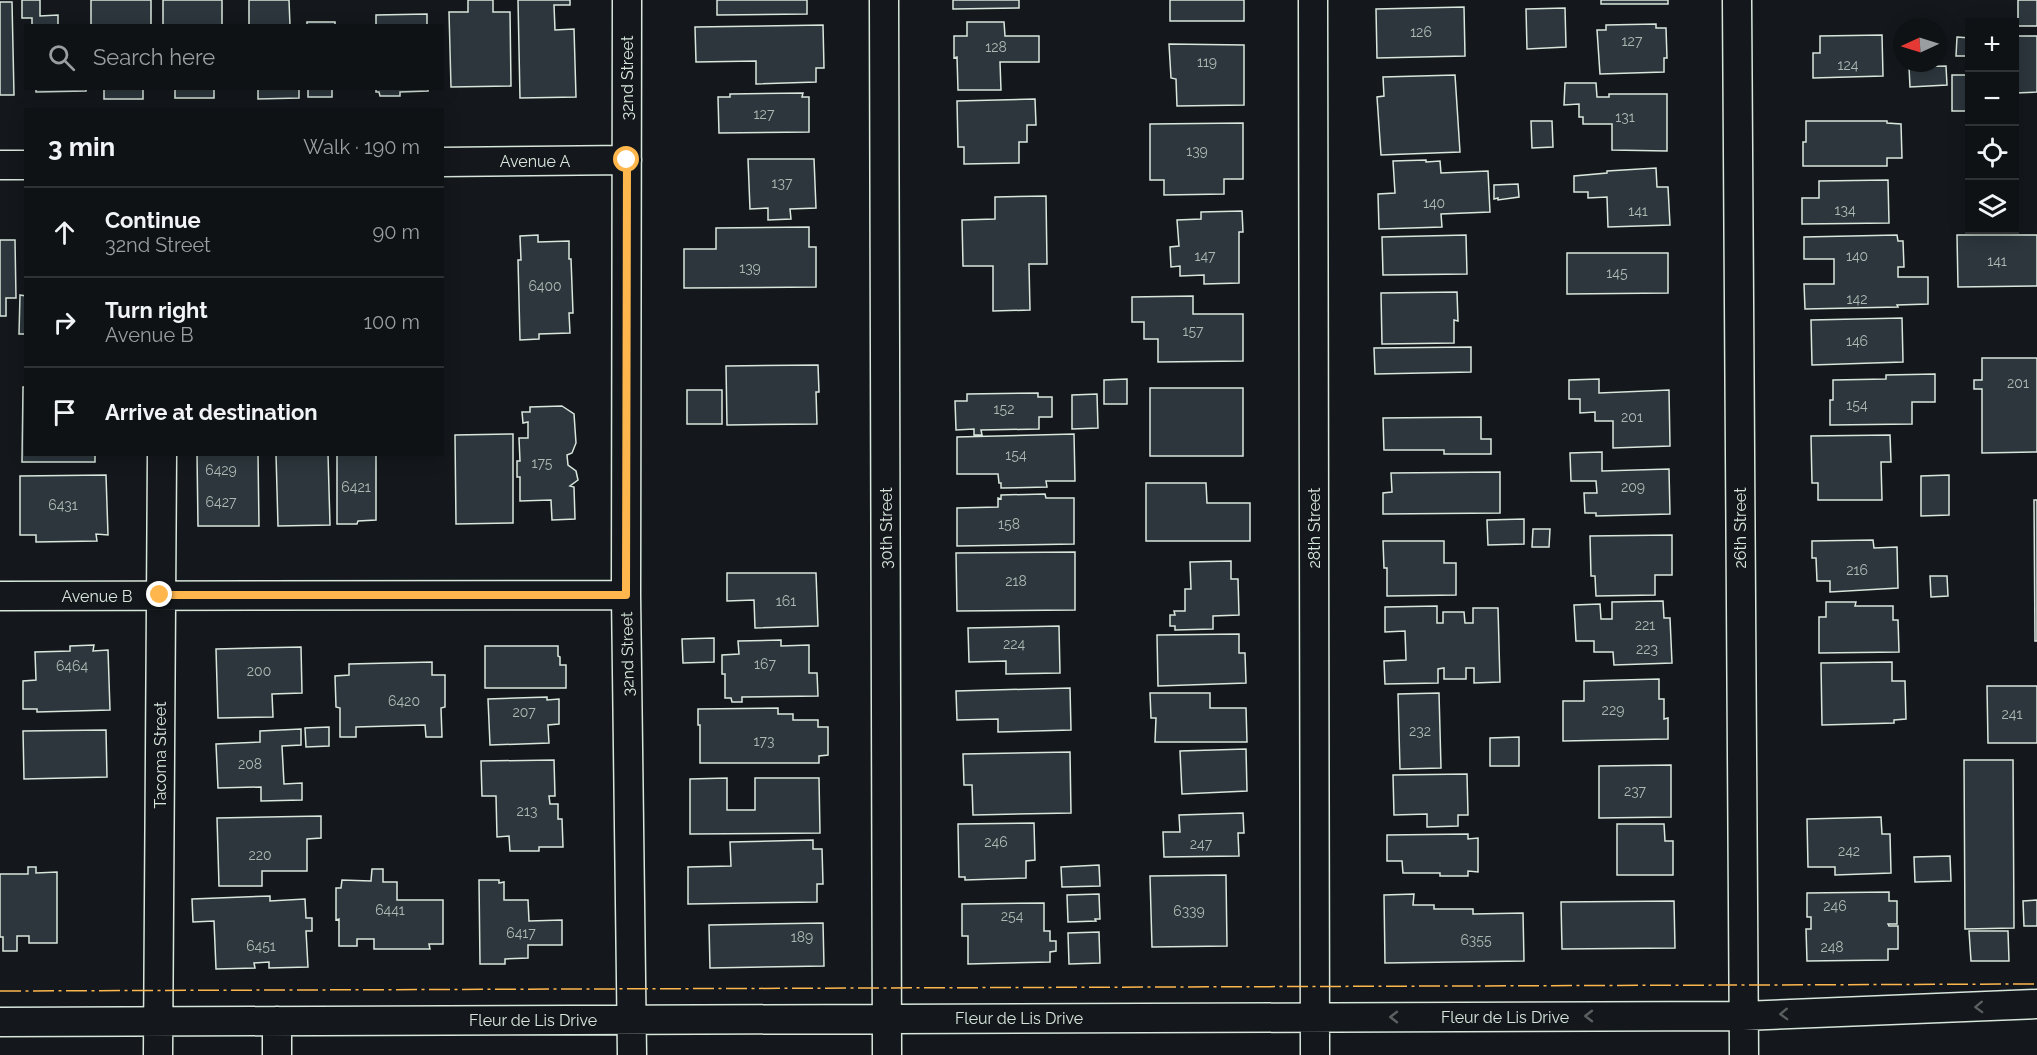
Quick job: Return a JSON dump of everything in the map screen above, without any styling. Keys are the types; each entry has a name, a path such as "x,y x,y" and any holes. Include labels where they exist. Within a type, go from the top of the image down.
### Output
{"street":[{"name":"32nd Street","path":"627,0 626,595 632,1055"},
{"name":"30th Street","path":"884,0 887,1055"},
{"name":"28th Street","path":"1313,0 1315,1055"},
{"name":"26th Street","path":"1737,0 1744,1055"},
{"name":"Avenue A","path":"444,162 627,160"},
{"path":"0,165 24,165"},
{"name":"Tacoma Street","path":"158,1055 162,456"},
{"name":"Avenue B","path":"0,596 626,595"},
{"name":"Fleur de Lis Drive","path":"0,1022 1743,1016 2037,1004"},
{"path":"277,1021 277,1055"}],"building":[{"path":"22,0 40,0 40,16 58,15 58,24 32,24 32,18 22,18"},
{"path":"91,0 151,0 151,24 91,24"},
{"path":"163,0 222,0 222,24 163,24"},
{"path":"249,0 289,0 290,24 249,24"},
{"path":"468,0 493,0 493,12 510,12 511,86 451,87 449,12 468,12"},
{"path":"518,0 570,0 570,5 554,5 555,30 574,29 576,97 520,98"},
{"path":"717,0 807,0 807,14 717,15"},
{"path":"953,0 1019,0 1019,8 953,9"},
{"path":"1170,0 1244,0 1244,21 1170,21"},
{"path":"1601,0 1668,0 1668,4 1601,4"},
{"path":"2018,0 2037,0 2037,26 2019,26"},
{"path":"0,2 12,2 14,95 0,95"},
{"path":"1464,7 1465,56 1377,58 1376,9"},
{"path":"1565,8 1566,47 1527,49 1526,9"},
{"path":"427,14 427,24 376,24 376,15"},
{"path":"307,22 335,22 335,24 307,24"},
{"path":"967,22 1004,22 1005,36 1039,36 1039,62 1000,62 1001,90 958,90 954,36 967,36"},
{"path":"1656,24 1656,28 1666,28 1667,58 1664,58 1664,72 1600,74 1597,30 1606,30 1606,25"},
{"path":"823,25 824,68 816,68 816,82 756,84 756,61 696,62 695,27"},
{"path":"1882,35 1883,76 1813,78 1813,53 1820,53 1820,36"},
{"path":"2019,36 2037,36 2037,92 2019,93"},
{"path":"1957,37 1965,38 1965,56 1956,56"},
{"path":"1169,44 1244,45 1244,105 1177,106 1176,79 1171,78"},
{"path":"1909,72 1946,72 1947,85 1910,87"},
{"path":"1455,75 1460,152 1381,155 1377,97 1384,96 1383,77"},
{"path":"1952,75 1965,75 1965,111 1952,111"},
{"path":"1565,83 1596,83 1597,97 1609,97 1609,94 1667,94 1667,151 1612,150 1612,124 1583,124 1583,117 1579,117 1579,104 1564,105"},
{"path":"36,90 86,90 86,91 36,92"},
{"path":"104,90 143,90 143,99 104,99"},
{"path":"175,90 214,90 214,98 175,98"},
{"path":"258,90 299,90 299,98 258,99"},
{"path":"308,90 332,90 332,97 308,97"},
{"path":"376,90 428,90 400,92 400,96 380,96 379,92"},
{"path":"803,93 802,97 809,97 809,132 719,133 718,97 730,97 730,94"},
{"path":"1035,99 1036,125 1027,125 1027,142 1019,142 1019,163 964,164 964,147 958,147 957,101"},
{"path":"1531,121 1552,121 1553,147 1532,148"},
{"path":"1806,121 1887,121 1887,123 1901,124 1902,158 1887,158 1887,166 1803,166"},
{"path":"1243,123 1243,179 1224,179 1224,194 1164,195 1164,180 1150,180 1150,124"},
{"path":"748,159 814,159 816,208 790,209 791,219 768,220 768,208 750,209"},
{"path":"1426,160 1426,162 1440,161 1441,173 1488,171 1490,212 1441,214 1442,227 1379,229 1378,194 1395,193 1393,161"},
{"path":"1656,168 1657,187 1668,187 1670,225 1608,227 1607,197 1588,198 1588,192 1574,192 1574,176"},
{"path":"1888,180 1889,223 1802,224 1802,198 1819,198 1819,181"},
{"path":"1518,184 1519,197 1494,199 1494,185"},
{"path":"1046,196 1047,264 1029,264 1030,310 993,311 993,266 963,266 962,220 995,219 995,197"},
{"path":"1242,211 1243,232 1239,232 1239,283 1204,284 1204,275 1180,276 1180,266 1171,267 1170,247 1179,246 1177,220 1201,219 1201,212"},
{"path":"809,227 809,247 816,247 816,287 684,288 684,249 716,249 716,228"},
{"path":"538,235 538,242 569,241 573,313 569,313 570,333 539,334 539,339 520,340 518,260 521,260 520,236"},
{"path":"1466,235 1467,274 1383,275 1382,237"},
{"path":"1897,235 1898,241 1903,241 1904,267 1898,267 1898,277 1928,277 1928,304 1805,309 1804,284 1834,284 1834,259 1804,259 1804,237"},
{"path":"1957,235 2037,235 2037,286 1958,287"},
{"path":"0,240 15,240 16,298 6,298 6,316 0,316"},
{"path":"1567,253 1668,253 1668,293 1567,294"},
{"path":"1457,292 1458,321 1454,320 1454,343 1382,344 1381,293"},
{"path":"20,295 24,296 24,334 19,334"},
{"path":"1193,296 1193,314 1243,314 1243,361 1158,362 1158,339 1144,339 1144,322 1132,322 1132,297"},
{"path":"1902,318 1903,362 1812,365 1811,320"},
{"path":"1471,347 1471,372 1375,374 1374,348"},
{"path":"1982,358 2037,358 2037,452 1982,453 1982,389 1974,389 1974,380 1982,380"},
{"path":"818,365 817,424 727,425 726,366"},
{"path":"1935,374 1935,402 1912,402 1912,424 1830,425 1833,380 1886,379 1886,375"},
{"path":"1127,379 1127,404 1104,404 1104,380"},
{"path":"1599,379 1599,393 1669,390 1670,446 1613,448 1613,421 1595,421 1595,412 1580,413 1580,399 1569,399 1569,380"},
{"path":"24,387 24,456 95,456 95,462 22,462"},
{"path":"1150,388 1243,388 1243,456 1150,456"},
{"path":"687,390 722,390 722,424 687,424"},
{"path":"1038,393 1038,397 1052,397 1052,417 1039,417 1039,429 981,430 982,435 974,435 974,429 956,430 955,401 967,401 967,394"},
{"path":"1097,394 1098,428 1072,429 1072,395"},
{"path":"562,406 574,414 576,443 572,453 567,455 568,465 576,471 578,480 570,486 574,487 575,519 552,520 551,500 520,501 520,477 517,477 517,461 520,461 519,438 528,438 528,422 523,423 522,412 530,412 530,407"},
{"path":"1481,417 1481,439 1491,439 1491,454 1444,454 1444,450 1384,450 1383,418"},
{"path":"513,434 513,523 456,524 455,435"},
{"path":"1074,434 1075,481 1046,481 1047,487 1001,488 998,474 957,474 957,437"},
{"path":"1890,435 1891,462 1881,462 1882,500 1818,500 1818,483 1812,483 1811,436"},
{"path":"1602,452 1602,471 1669,469 1670,514 1596,516 1596,513 1585,513 1584,493 1597,493 1596,481 1571,481 1570,453"},
{"path":"197,456 258,456 259,526 198,526"},
{"path":"276,456 328,456 330,525 278,526"},
{"path":"337,456 376,456 376,520 358,521 357,524 337,524"},
{"path":"1500,472 1500,513 1383,514 1383,493 1392,492 1391,473"},
{"path":"106,475 108,535 96,534 97,541 36,542 36,535 20,535 20,476"},
{"path":"1949,475 1949,515 1921,516 1921,476"},
{"path":"1146,483 1206,483 1207,503 1250,503 1250,541 1146,541"},
{"path":"1045,494 1046,498 1074,498 1074,544 957,546 957,508 998,507 998,498 1001,499 1001,495"},
{"path":"2034,500 2037,500 2037,641 2035,641"},
{"path":"1524,519 1524,544 1488,545 1487,520"},
{"path":"1533,529 1550,529 1549,547 1532,547"},
{"path":"1672,535 1672,575 1655,575 1655,595 1596,596 1595,576 1591,576 1590,536"},
{"path":"1873,540 1874,548 1897,547 1898,588 1830,592 1830,581 1817,581 1816,558 1812,558 1812,541"},
{"path":"1383,541 1444,541 1444,563 1456,563 1456,595 1387,596 1387,568 1384,568"},
{"path":"1075,552 1075,610 957,611 956,553"},
{"path":"1231,561 1231,579 1238,579 1239,615 1213,616 1213,629 1175,630 1175,626 1170,626 1170,615 1175,615 1174,611 1185,611 1185,589 1191,589 1190,562"},
{"path":"727,573 816,573 818,626 755,628 754,600 727,601"},
{"path":"1930,576 1947,576 1948,596 1931,597"},
{"path":"1663,601 1664,618 1670,618 1672,663 1614,665 1613,652 1594,652 1594,641 1576,641 1574,605 1600,604 1601,619 1612,619 1612,602"},
{"path":"1826,602 1856,602 1855,606 1893,606 1893,620 1898,620 1899,652 1819,653 1819,617 1826,617"},
{"path":"1437,606 1437,623 1443,623 1443,612 1464,612 1465,623 1473,623 1473,608 1498,608 1500,682 1474,683 1474,668 1466,668 1466,679 1444,679 1444,668 1438,669 1438,683 1385,684 1384,661 1406,660 1405,631 1385,632 1385,607"},
{"path":"1059,626 1060,673 1006,674 1006,661 969,662 968,628"},
{"path":"1239,634 1239,653 1245,653 1246,683 1158,686 1157,635"},
{"path":"714,638 714,662 683,663 682,639"},
{"path":"781,640 781,646 809,645 809,673 817,673 818,696 742,697 742,702 732,702 731,698 725,698 722,655 739,654 738,641"},
{"path":"94,645 93,651 108,650 110,710 37,712 37,709 23,709 23,681 36,680 35,652 70,651 70,646"},
{"path":"485,646 558,646 560,665 566,665 566,688 485,688"},
{"path":"301,647 302,693 272,694 273,717 218,718 216,649"},
{"path":"432,662 432,675 445,675 445,707 441,708 442,737 426,737 425,725 356,727 356,737 340,737 340,708 336,707 335,676 349,675 349,664"},
{"path":"1892,662 1892,681 1905,681 1906,719 1894,720 1894,723 1822,725 1821,663"},
{"path":"1659,679 1659,699 1664,699 1664,719 1668,718 1668,739 1563,741 1563,701 1584,701 1584,681"},
{"path":"1987,686 2037,686 2037,743 1988,743"},
{"path":"1070,688 1071,730 998,732 998,719 957,720 956,691"},
{"path":"1150,693 1210,693 1210,708 1246,708 1247,742 1155,742 1156,718 1151,718"},
{"path":"1439,693 1441,768 1400,769 1398,694"},
{"path":"547,697 547,700 559,699 559,724 548,725 549,743 490,745 488,699"},
{"path":"778,708 778,714 793,714 793,720 818,720 818,727 828,727 828,755 819,756 819,763 700,763 698,709"},
{"path":"329,727 329,746 306,747 305,728"},
{"path":"301,729 301,745 282,746 284,784 302,783 302,800 261,801 261,787 218,788 216,744 260,742 260,731"},
{"path":"106,730 107,777 24,779 23,731"},
{"path":"1519,737 1519,766 1490,766 1490,738"},
{"path":"1246,749 1247,791 1182,794 1180,751"},
{"path":"1070,752 1071,813 973,815 972,785 964,785 963,754"},
{"path":"554,760 555,796 549,796 550,804 558,804 558,819 562,819 563,847 539,847 539,851 510,851 509,836 497,837 496,796 482,796 481,761"},
{"path":"1964,760 2013,760 2014,928 1965,929"},
{"path":"1671,765 1671,817 1599,818 1599,766"},
{"path":"1467,774 1468,815 1458,815 1458,826 1427,827 1427,814 1394,815 1393,775"},
{"path":"727,778 727,810 755,810 755,778 819,778 820,833 690,834 690,779"},
{"path":"1243,813 1244,833 1238,833 1239,856 1164,857 1163,832 1180,832 1179,815"},
{"path":"321,816 321,838 307,839 307,871 262,871 262,886 219,886 217,818"},
{"path":"1881,817 1882,834 1890,834 1891,873 1835,875 1835,867 1808,867 1807,819"},
{"path":"1034,823 1035,860 1026,861 1026,878 965,880 965,877 959,877 958,824"},
{"path":"1617,824 1664,824 1665,841 1673,841 1673,875 1617,875"},
{"path":"1468,834 1468,839 1478,838 1478,872 1468,871 1468,876 1403,873 1402,861 1387,861 1387,835"},
{"path":"813,840 813,849 822,849 823,884 817,884 817,902 688,904 688,867 731,866 730,842"},
{"path":"1950,856 1951,881 1915,882 1914,857"},
{"path":"1099,865 1100,886 1062,887 1061,867"},
{"path":"28,867 36,867 36,873 57,872 57,943 29,943 29,936 17,936 17,951 3,951 3,937 0,937 0,874 28,874"},
{"path":"372,869 383,869 383,882 397,882 397,900 443,900 443,944 429,944 430,949 374,949 374,939 357,939 357,946 339,946 336,888 341,888 342,880 371,881"},
{"path":"1226,875 1227,946 1152,947 1150,876"},
{"path":"479,880 504,882 504,900 528,900 529,921 562,920 562,945 528,945 528,958 505,959 505,964 480,964"},
{"path":"1889,892 1889,901 1897,901 1897,924 1888,924 1898,926 1898,949 1888,949 1888,960 1807,961 1806,929 1811,929 1811,917 1807,917 1807,893"},
{"path":"1099,894 1100,919 1068,922 1067,895"},
{"path":"1414,894 1413,905 1434,905 1434,909 1473,909 1473,914 1523,913 1524,961 1385,963 1384,895"},
{"path":"270,896 270,901 305,899 306,918 312,918 312,931 306,931 308,967 269,968 269,962 254,963 255,968 216,969 214,921 193,922 192,899"},
{"path":"2037,900 2037,926 2024,926 2023,901"},
{"path":"1674,901 1675,948 1562,949 1561,902"},
{"path":"1044,903 1044,931 1050,931 1050,941 1056,941 1056,951 1050,952 1050,962 968,964 968,936 962,936 962,904"},
{"path":"823,923 824,966 710,968 709,925"},
{"path":"1969,931 2008,931 2009,961 1971,961"},
{"path":"1099,932 1100,963 1069,964 1068,933"}],"power":[{"path":"0,991 2037,984"}],"route":[{"path":"160,595 626,595 627,160"}]}
